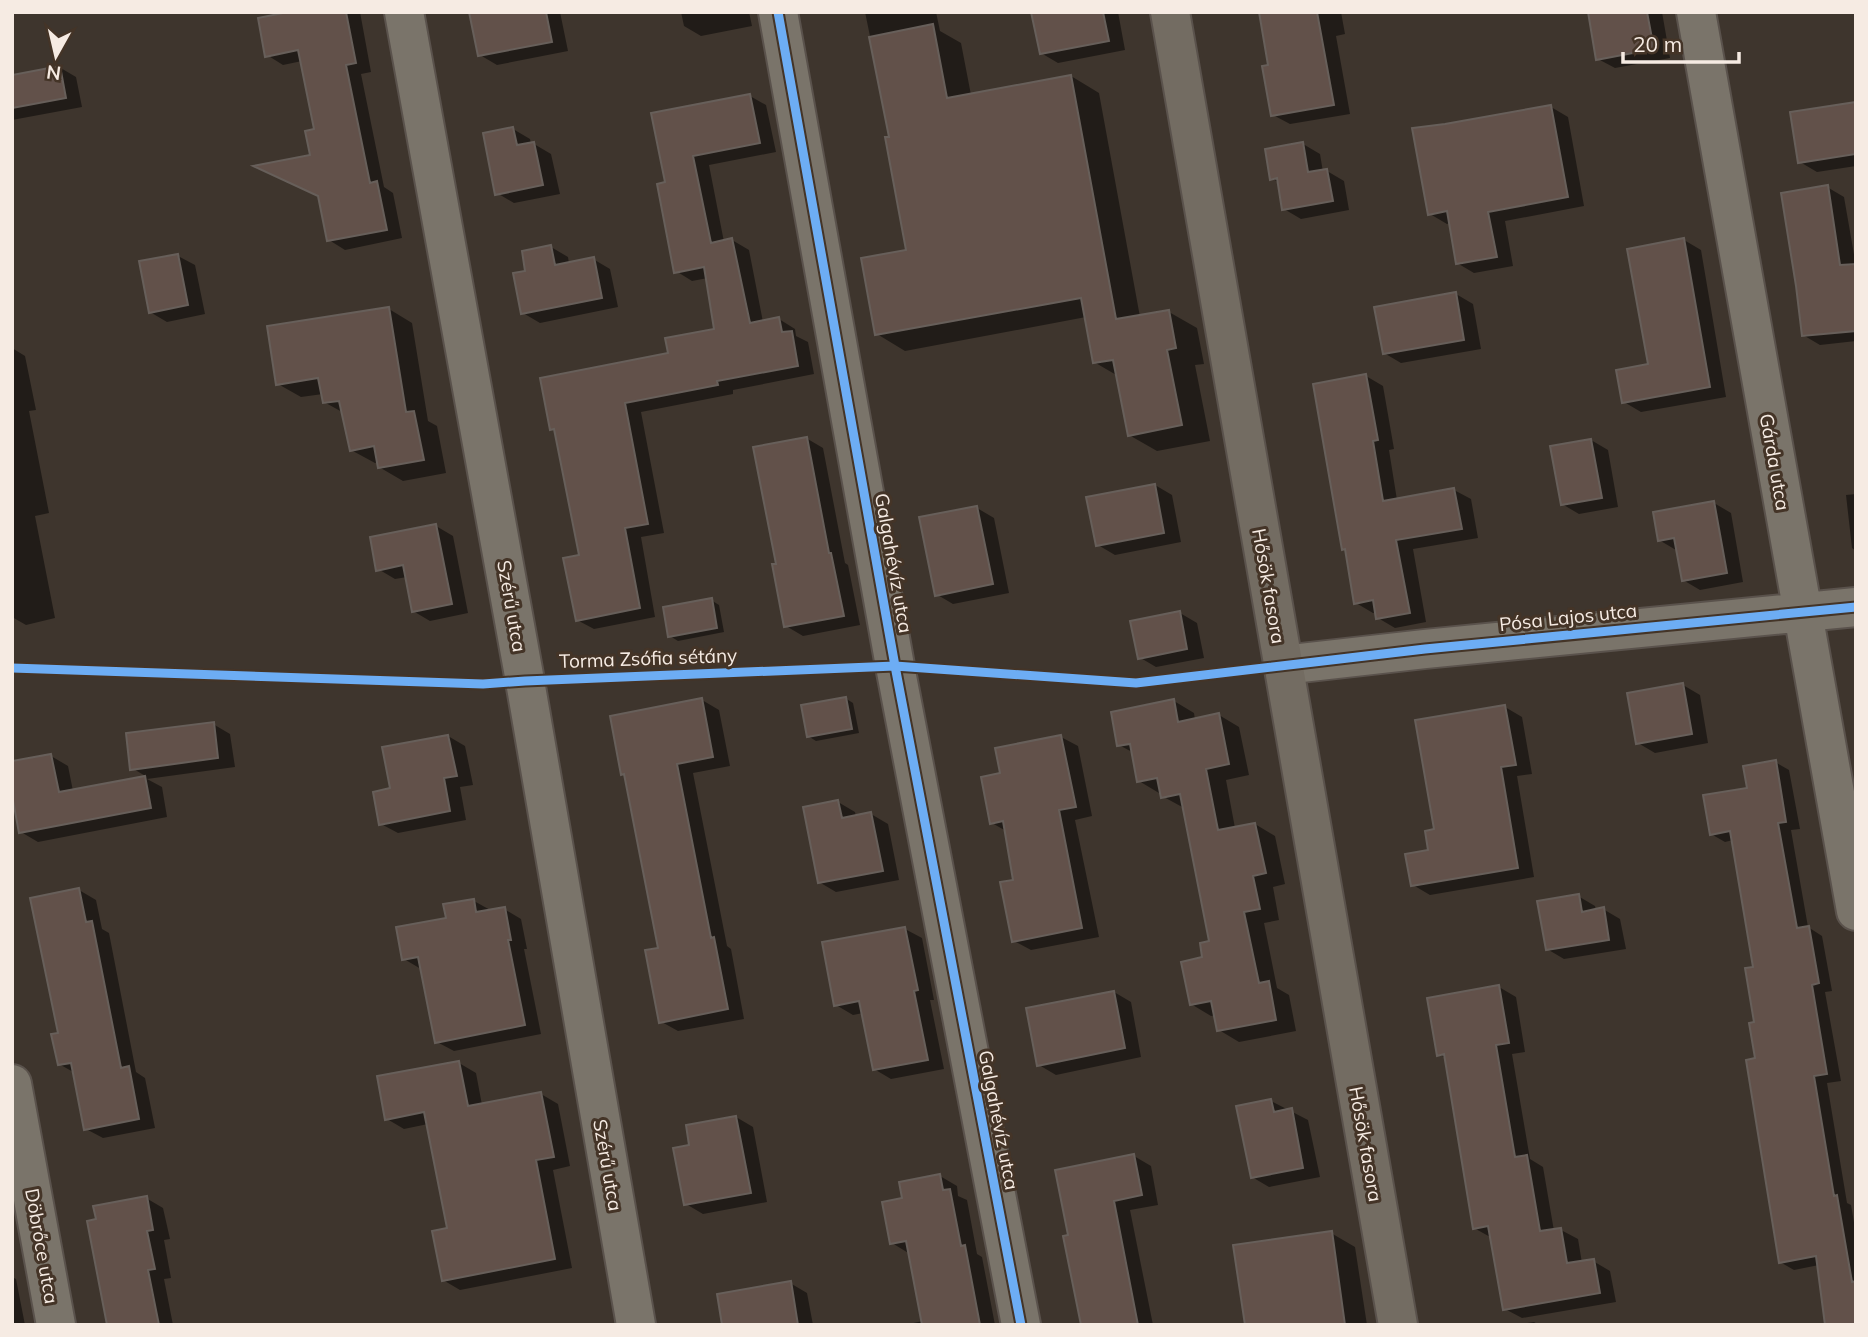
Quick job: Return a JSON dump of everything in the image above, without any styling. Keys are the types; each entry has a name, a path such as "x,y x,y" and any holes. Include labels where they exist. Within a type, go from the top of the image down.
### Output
{"street":[{"name":"Szérű utca","path":"404,12 525,681 636,1325"},
{"name":"Galgahévíz utca","path":"778,12 895,666 1021,1325"},
{"name":"Hősök fasora","path":"1170,12 1398,1325"},
{"name":"Gárda utca","path":"1696,12 1856,911"},
{"name":"Pósa Lajos utca","path":"1283,665 1856,607"},
{"name":"Döbrőce utca","path":"12,1084 56,1325"}],"building":[{"path":"288,12 346,12 356,63 346,65 370,183 377,181 387,230 327,241 318,196 253,166 310,155 305,131 314,129 298,50 265,57 258,18"},
{"path":"469,12 546,12 552,42 478,56"},
{"path":"1031,12 1103,12 1109,41 1040,54"},
{"path":"1259,12 1317,12 1334,105 1271,116 1262,66 1268,65"},
{"path":"1588,12 1647,12 1654,49 1596,60"},
{"path":"933,24 947,98 1071,75 1116,319 1169,310 1176,348 1167,350 1182,425 1128,436 1113,360 1093,363 1081,298 875,335 861,258 906,250 885,137 889,137 869,37"},
{"path":"60,66 66,98 12,108 12,75"},
{"path":"750,94 760,143 693,156 711,243 732,238 750,323 779,317 782,332 792,331 798,366 717,381 718,385 625,403 648,524 625,528 640,608 576,621 563,558 579,555 554,429 550,430 540,378 668,353 665,338 714,329 704,267 674,273 657,184 665,182 651,113"},
{"path":"1856,102 1856,154 1798,163 1790,112"},
{"path":"1551,105 1568,197 1488,212 1497,257 1456,264 1447,211 1428,215 1412,128"},
{"path":"513,127 517,145 534,142 543,185 495,195 483,133"},
{"path":"1303,142 1308,172 1327,169 1333,201 1282,210 1277,178 1270,180 1265,149"},
{"path":"1828,185 1840,265 1856,264 1856,331 1802,336 1781,193"},
{"path":"1684,238 1710,387 1622,403 1616,370 1648,364 1627,249"},
{"path":"551,245 555,265 594,257 602,298 521,314 513,273 525,271 522,251"},
{"path":"178,254 188,305 149,313 139,261"},
{"path":"1456,292 1464,340 1383,354 1374,307"},
{"path":"389,307 406,412 414,411 424,460 378,468 374,446 350,451 339,401 323,403 318,378 276,385 267,326"},
{"path":"1366,374 1378,440 1373,441 1383,501 1454,488 1462,529 1396,540 1410,613 1376,619 1373,600 1354,604 1313,384"},
{"path":"807,437 844,616 784,627 772,564 776,564 753,447"},
{"path":"1591,439 1602,498 1561,505 1550,446"},
{"path":"1155,484 1164,533 1096,546 1086,497"},
{"path":"1714,501 1727,573 1682,581 1674,538 1658,541 1653,512"},
{"path":"977,506 993,584 935,596 919,517"},
{"path":"436,524 452,604 412,612 403,565 376,571 370,537"},
{"path":"712,598 717,628 668,637 663,607"},
{"path":"1180,611 1187,649 1138,659 1130,621"},
{"path":"1683,683 1692,734 1636,744 1627,693"},
{"path":"846,697 852,729 807,737 801,705"},
{"path":"702,698 713,757 677,764 711,938 714,937 728,1009 659,1023 645,950 658,948 610,716"},
{"path":"1174,699 1178,722 1219,713 1229,764 1206,769 1218,830 1255,823 1266,873 1253,876 1260,909 1244,912 1259,983 1269,981 1276,1020 1217,1031 1211,1001 1190,1005 1181,962 1202,957 1200,943 1209,941 1180,794 1161,798 1157,778 1137,782 1130,744 1117,746 1111,712"},
{"path":"1505,705 1516,765 1501,767 1518,868 1411,886 1405,854 1428,850 1425,831 1434,829 1415,720"},
{"path":"214,722 218,758 130,770 126,733"},
{"path":"448,735 457,776 444,778 450,811 379,825 373,792 390,788 382,747"},
{"path":"1061,735 1076,807 1059,810 1082,928 1012,942 1000,882 1013,880 1003,821 990,824 981,777 1000,773 995,748"},
{"path":"51,754 59,792 145,776 151,808 19,833 12,795 12,761"},
{"path":"1776,760 1786,822 1778,823 1797,928 1809,926 1819,983 1812,985 1827,1074 1814,1076 1834,1196 1837,1195 1852,1282 1856,1281 1856,1325 1825,1325 1816,1256 1779,1263 1746,1060 1755,1058 1749,1023 1754,1022 1745,968 1753,967 1730,831 1710,835 1703,795 1747,788 1743,766"},
{"path":"838,800 842,818 871,812 883,871 818,883 803,807"},
{"path":"79,888 86,922 92,921 121,1068 129,1066 139,1119 84,1130 71,1063 58,1065 51,1034 58,1033 30,898"},
{"path":"1579,894 1582,912 1604,907 1609,940 1546,950 1537,901"},
{"path":"474,899 476,912 505,907 511,940 508,940 525,1025 435,1043 418,957 402,960 396,927 446,918 443,904"},
{"path":"905,927 928,1060 873,1070 859,1001 834,1006 822,942"},
{"path":"1499,985 1509,1043 1496,1045 1515,1157 1527,1155 1540,1231 1561,1228 1567,1263 1594,1259 1600,1293 1503,1310 1488,1226 1473,1229 1444,1054 1437,1056 1427,998"},
{"path":"1114,991 1125,1048 1037,1066 1026,1008"},
{"path":"459,1061 468,1106 541,1092 554,1157 536,1160 555,1259 442,1281 432,1231 447,1228 424,1112 385,1120 377,1076"},
{"path":"1271,1099 1274,1112 1292,1108 1303,1168 1251,1178 1236,1106"},
{"path":"736,1116 751,1193 684,1205 673,1148 689,1145 686,1125"},
{"path":"1134,1154 1142,1195 1114,1201 1138,1325 1081,1325 1063,1236 1068,1235 1055,1170"},
{"path":"940,1174 943,1190 950,1189 961,1246 965,1245 980,1325 922,1325 906,1241 890,1244 882,1202 902,1198 899,1182"},
{"path":"147,1196 153,1230 147,1231 155,1269 148,1270 159,1325 107,1325 87,1221 96,1219 93,1206"},
{"path":"1332,1231 1345,1325 1245,1325 1233,1245"},
{"path":"791,1281 798,1325 722,1325 717,1294"}],"cycle path":[{"path":"778,12 895,666 1021,1325"},
{"name":"Torma Zsófia sétány","path":"12,668 483,684 895,666 1136,683 1425,649 1856,607"}]}
